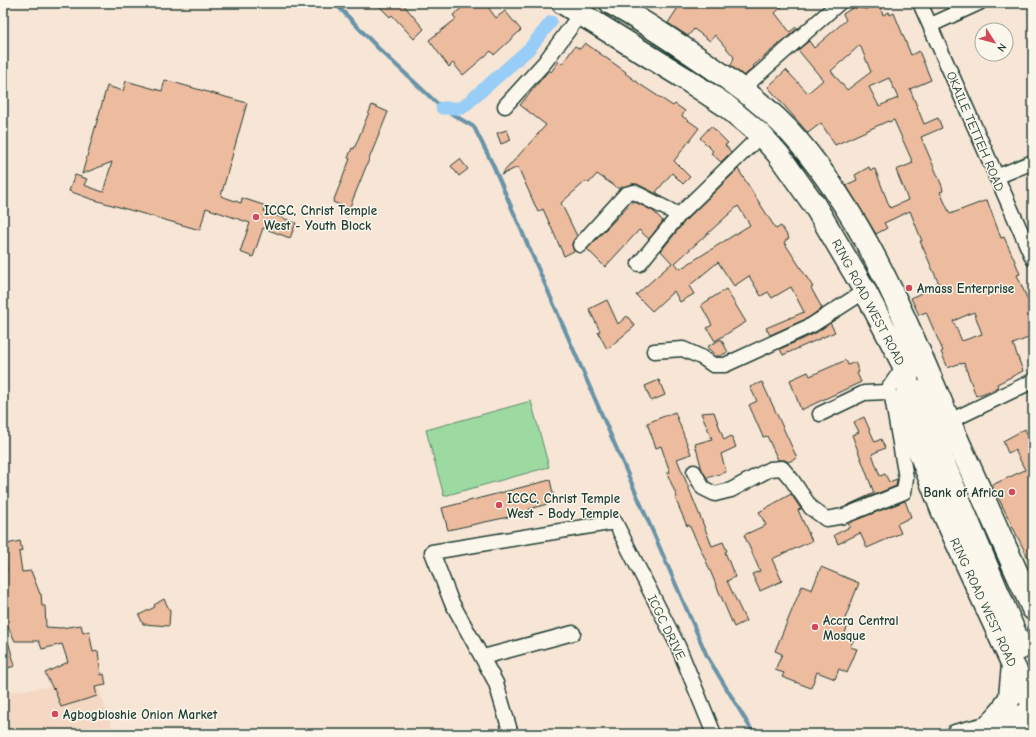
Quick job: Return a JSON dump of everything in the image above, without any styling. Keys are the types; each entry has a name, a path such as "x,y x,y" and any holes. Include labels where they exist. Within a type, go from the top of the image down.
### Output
{"main road":[{"name":"RING ROAD WEST ROAD","path":"611,3 652,26 742,89 796,139 821,171 849,212 908,323 1033,609"},
{"path":"634,3 640,14 652,26"},
{"name":"RING ROAD WEST ROAD","path":"572,8 681,76 725,106 761,134 782,160 815,206 865,291 905,370 908,422 942,510 1013,666 1033,705"},
{"path":"905,370 927,406 1033,627"},
{"path":"927,406 932,380"},
{"name":"RING ROAD WEST ROAD","path":"927,406 1033,674"},
{"path":"990,725 1003,710 1010,697 1013,666"},
{"path":"990,725 1033,730"}],"street":[{"path":"742,89 839,3"},
{"name":"OKAILE TETTEH ROAD","path":"920,3 1033,259"},
{"path":"931,25 979,3"},
{"path":"505,106 545,62 572,8"},
{"path":"639,264 679,215 761,134"},
{"path":"996,177 1033,162"},
{"path":"580,245 626,194 634,192 679,215"},
{"path":"654,351 683,348 713,365 725,365 812,325 865,291"},
{"path":"886,392 905,370"},
{"path":"950,421 1033,381"},
{"path":"694,472 703,488 715,494 731,490 770,469 782,468 811,508 826,519 844,516 904,492 906,478 897,415 892,397 886,392 864,393 820,414"},
{"name":"ICGC DRIVE","path":"483,657 451,601 432,552 615,522 678,646 714,734"},
{"path":"511,734 496,683 483,657 573,633"},
{"path":"955,734 990,725 1033,710"}],"shaded area":[{"name":"Agbogbloshie Onion Market","path":"96,680 114,734 3,734 3,693"}],"green space":[{"path":"531,401 549,467 444,496 426,430"}],"building":[{"path":"376,3 402,3 424,29 414,39 392,15 390,17"},
{"path":"468,3 485,3 496,18 505,11 521,30 494,55 491,51 463,75 453,63 449,67 429,40 456,19 453,15"},
{"path":"681,3 786,3 775,13 790,32 796,27 798,28 753,66 754,67 744,76 731,66 734,57 715,35 710,41 694,29 688,36 668,23"},
{"path":"879,4 883,15 889,12 890,15 894,13 911,55 919,51 931,80 910,89 924,124 938,118 942,128 921,137 942,186 943,191 940,192 950,214 987,200 1001,238 1004,237 1014,259 1020,274 1017,275 1029,303 1033,301 1033,336 1013,344 1023,371 997,384 998,388 976,396 964,363 948,368 941,352 943,351 926,312 919,315 911,298 939,284 920,241 922,241 910,211 884,223 887,228 876,234 846,185 857,180 855,175 869,167 870,170 875,169 890,208 908,200 896,170 913,163 894,120 888,121 835,145 821,123 808,133 768,87 786,70 808,93 823,80 798,50 809,41 814,48 846,20 843,14 854,7 866,9","holes":["860,45 871,72 847,90 831,71","889,78 898,98 879,106 869,87","974,312 982,334 962,341 953,321"]},
{"path":"585,43 626,72 625,73 641,85 673,106 675,104 685,111 682,116 699,128 674,161 690,177 683,184 672,173 656,192 663,197 637,184 632,184 619,189 597,174 589,183 586,181 561,203 577,236 572,244 574,251 564,256 543,209 538,212 518,167 501,175 546,125 520,105 549,70 551,72 559,61 562,64 575,46 580,49"},
{"path":"165,80 247,103 221,196 241,203 242,198 266,206 264,211 296,223 290,238 263,228 253,257 240,252 250,223 206,208 200,230 91,199 69,191 75,175 87,179 84,185 103,192 112,162 82,174 107,86 123,91 126,81 162,91"},
{"path":"372,105 388,112 349,209 333,202 350,159 348,158 352,148 354,149"},
{"path":"711,126 728,143 725,145 731,152 721,162 711,153 713,151 700,138"},
{"path":"507,130 511,140 501,144 497,133"},
{"path":"460,159 468,169 459,176 451,166"},
{"path":"738,169 776,229 781,226 789,238 784,242 813,287 811,288 822,308 808,318 770,335 766,328 804,312 791,287 772,298 768,292 761,296 749,276 734,286 718,262 689,286 694,294 680,302 674,291 652,311 636,295 672,263 661,251 685,221","holes":["738,206 750,225 680,269 675,263"]},
{"path":"633,201 653,211 663,221 649,239 639,230 605,267 587,249"},
{"path":"726,289 746,322 715,341 707,328 712,325 701,305"},
{"path":"607,300 618,324 627,316 635,326 607,349 598,332 600,331 589,309"},
{"path":"830,323 835,332 783,355 780,349 816,333"},
{"path":"721,339 728,352 720,356 716,356 707,347"},
{"path":"846,360 848,365 855,362 859,372 857,373 861,382 801,410 790,380 808,372 810,376"},
{"path":"659,380 665,395 651,401 645,386"},
{"path":"762,382 797,458 788,462 785,460 778,460 767,436 763,437 749,405 757,401 750,387"},
{"path":"675,412 691,454 677,459 712,546 723,542 727,551 725,552 735,577 727,581 746,621 734,627 703,554 689,525 687,526 675,498 677,497 667,473 670,472 661,446 656,448 647,423"},
{"path":"714,412 724,440 731,436 736,447 721,454 726,472 707,478 702,470 695,444 712,439 701,413"},
{"path":"864,417 875,442 881,439 885,448 872,454 880,476 885,474 889,482 897,479 896,486 846,506 874,493 852,435 859,432 854,422"},
{"path":"1025,429 1033,447 1033,568 992,485 1025,470 1015,450 1008,453 1003,441"},
{"name":"ICGC, Christ Temple West - Body Temple","path":"550,480 555,502 529,509 527,513 448,530 442,508"},
{"path":"791,494 801,509 798,510 812,541 772,559 782,581 760,591 752,574 760,571 744,535 766,525 759,512"},
{"path":"905,501 911,517 897,524 901,533 867,548 860,533 838,544 834,535 850,527 848,523"},
{"path":"20,541 22,551 19,552 22,572 31,571 41,594 42,606 45,606 46,627 61,628 81,625 83,633 89,631 93,652 98,651 101,675 104,674 106,685 95,687 97,696 61,707 54,688 53,689 45,673 68,662 62,644 42,649 39,641 15,641 5,621 3,615 3,571 7,571 3,545"},
{"name":"Accra Central Mosque","path":"821,567 859,583 842,626 847,628 844,635 854,639 850,647 857,649 847,673 839,669 835,679 817,672 811,688 782,677 784,673 775,670 782,654 775,651 802,586 812,590"},
{"path":"164,599 170,611 169,626 143,624 139,615 155,607 154,605"},
{"path":"6,634 15,666 3,669 3,635"}],"waterway":[{"path":"335,3 378,48 442,108 474,127 493,165 707,656 754,734"},
{"path":"442,108 462,108 529,49 551,22"}],"place":[{"name":"ICGC, Christ Temple West - Youth Block","path":"256,217"},
{"name":"Amass Enterprise","path":"909,288"},
{"name":"Bank of Africa","path":"1012,492"},
{"name":"ICGC, Christ Temple West - Body Temple","path":"499,505"},
{"name":"Accra Central Mosque","path":"815,627"},
{"name":"Agbogbloshie Onion Market","path":"55,714"}]}
